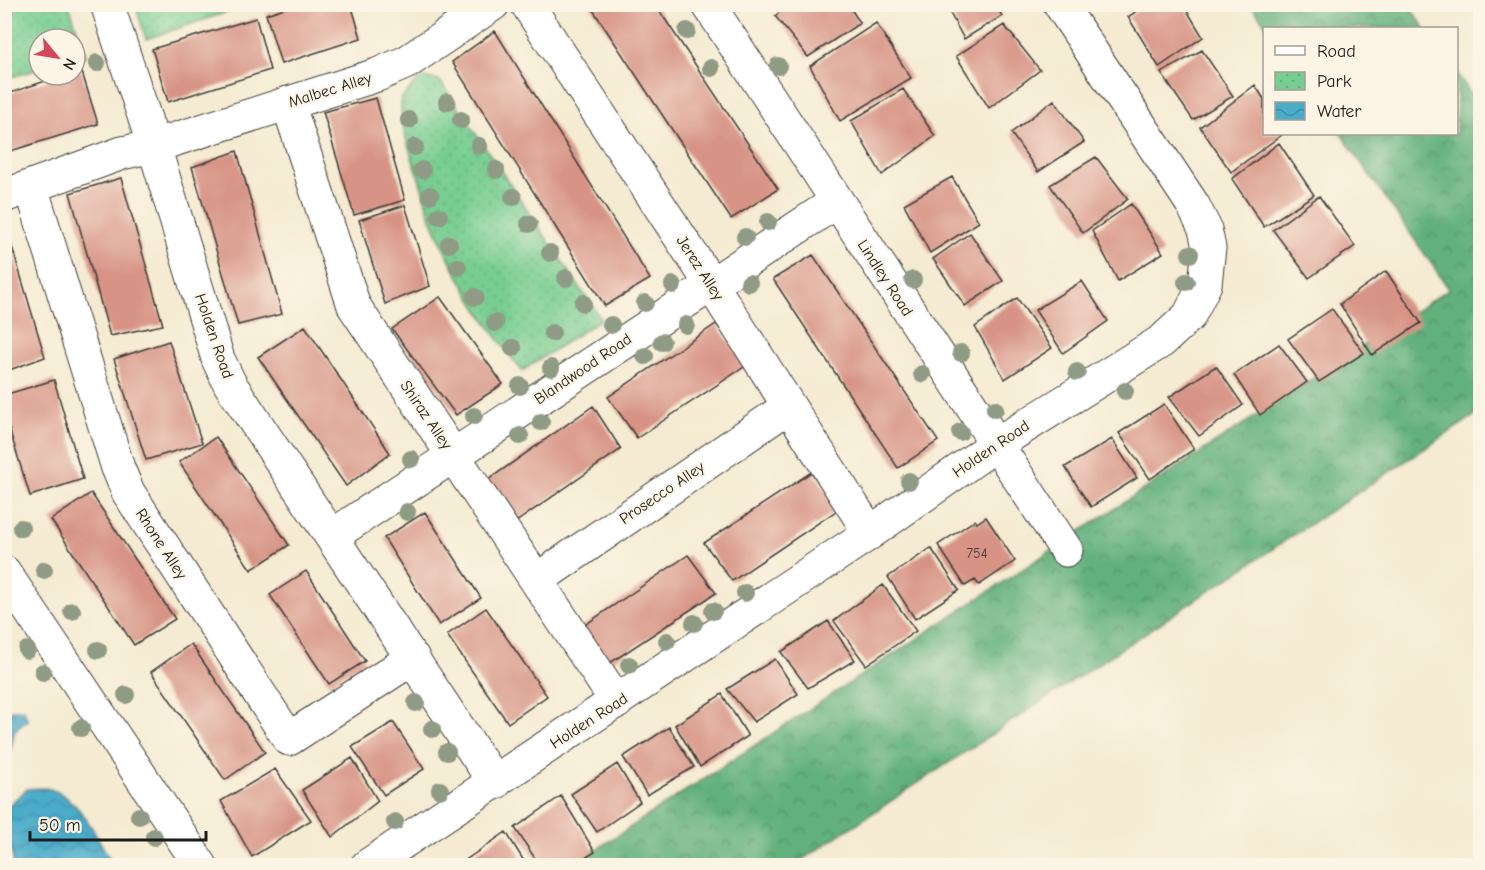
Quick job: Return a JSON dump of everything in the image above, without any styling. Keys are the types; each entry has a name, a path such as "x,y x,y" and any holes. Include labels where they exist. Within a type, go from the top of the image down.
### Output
{"street":[{"name":"Holden Road","path":"107,4 154,146 218,359 230,384 495,783"},
{"name":"Malbec Alley","path":"154,146 377,75 407,62 494,4"},
{"name":"Jerez Alley","path":"526,4 711,284 870,533"},
{"name":"Lindley Road","path":"708,4 1065,550"},
{"name":"Holden Road","path":"367,866 870,533 995,445 1162,341 1189,316 1199,301 1209,266 1209,248 1205,229 1193,205 1060,4"},
{"name":"Shiraz Alley","path":"288,103 354,306 617,702"},
{"name":"Rhone Alley","path":"154,146 122,153 18,191 128,492 289,739 413,658"},
{"name":"Blandwood Road","path":"332,536 836,202"},
{"name":"Prosecco Alley","path":"537,580 788,407"},
{"path":"4,572 201,866"}],"green space":[{"path":"5,4 69,5 76,27 27,27 27,73 5,79"},
{"path":"135,4 249,4 249,5 146,39"},
{"path":"1251,5 1408,5 1424,27 1267,27"},
{"path":"1458,75 1480,108 1480,412 794,865 571,866 1449,289 1342,135 1458,135"},
{"path":"428,78 440,81 601,319 522,371 485,320 463,283 430,214 406,139 401,109 401,99 419,79"}],"water":[{"path":"23,709 28,720 15,730 9,753 5,754 5,711"},
{"path":"27,789 50,789 71,801 88,821 113,865 14,865 5,820 7,807"}],"building":[{"path":"297,4 351,4 361,38 281,64 266,14"},
{"path":"589,4 655,4 778,189 731,219"},
{"path":"791,4 848,4 860,23 808,57 775,16"},
{"path":"945,4 995,4 1002,16 964,39"},
{"path":"1147,4 1183,4 1203,37 1159,67 1128,17"},
{"path":"256,18 270,70 168,102 152,49"},
{"path":"876,23 911,78 840,121 810,66"},
{"path":"1004,25 1040,70 989,108 956,56"},
{"path":"495,31 650,279 605,306 452,62"},
{"path":"1202,50 1233,96 1193,120 1161,73"},
{"path":"1255,85 1263,97 1263,135 1282,135 1231,172 1200,127"},
{"path":"28,87 87,87 98,124 4,153 4,95"},
{"path":"903,89 935,136 882,175 851,121"},
{"path":"376,98 405,200 354,215 323,112"},
{"path":"1054,100 1084,142 1038,172 1011,133"},
{"path":"1279,143 1314,195 1264,227 1232,179"},
{"path":"237,151 282,314 238,325 192,167"},
{"path":"1096,157 1128,199 1083,233 1050,185"},
{"path":"952,177 979,222 930,253 904,204"},
{"path":"121,178 163,325 110,336 70,193"},
{"path":"1319,196 1355,246 1309,278 1273,230"},
{"path":"1131,204 1163,253 1118,281 1092,231"},
{"path":"405,205 430,286 385,304 359,220"},
{"path":"4,220 45,357 4,372"},
{"path":"970,233 1003,281 965,306 933,259"},
{"path":"813,255 938,441 898,468 773,279"},
{"path":"1386,271 1421,323 1372,355 1340,304"},
{"path":"1082,281 1108,321 1063,353 1035,310"},
{"path":"440,297 503,384 456,415 392,329"},
{"path":"1017,298 1052,348 1005,379 975,327"},
{"path":"1332,309 1364,353 1319,382 1288,339"},
{"path":"716,324 747,365 637,438 608,397"},
{"path":"305,326 390,453 346,486 258,357"},
{"path":"169,341 202,443 146,460 114,359"},
{"path":"1279,344 1307,382 1260,415 1234,375"},
{"path":"1216,366 1243,405 1199,436 1169,397"},
{"path":"54,380 83,479 30,496 4,412 4,395"},
{"path":"1164,404 1194,449 1150,479 1119,433"},
{"path":"593,406 621,449 516,522 485,482"},
{"path":"216,437 289,545 251,570 179,462"},
{"path":"1112,439 1137,478 1091,507 1065,467"},
{"path":"813,471 839,509 732,581 704,543"},
{"path":"91,493 175,619 134,645 51,520"},
{"path":"425,512 481,598 439,625 384,538"},
{"path":"986,517 1015,561 979,585 975,580 965,586 938,545 975,520 977,523"},
{"path":"931,548 959,590 915,619 888,577"},
{"path":"688,555 716,593 607,665 582,627"},
{"path":"306,571 365,661 329,684 270,595"},
{"path":"883,585 916,631 866,665 834,621"},
{"path":"486,608 547,696 508,723 447,635"},
{"path":"828,621 855,660 808,688 781,652"},
{"path":"191,644 265,752 225,780 151,672"},
{"path":"775,659 798,694 754,722 727,689"},
{"path":"722,694 748,736 700,767 675,725"},
{"path":"393,722 424,769 384,795 352,747"},
{"path":"669,727 694,767 647,795 623,757"},
{"path":"352,758 378,801 332,837 302,790"},
{"path":"617,764 640,802 597,832 571,794"},
{"path":"275,769 311,820 252,857 221,801"},
{"path":"561,796 595,852 572,866 540,866 515,828"},
{"path":"506,832 527,866 457,866"}]}
